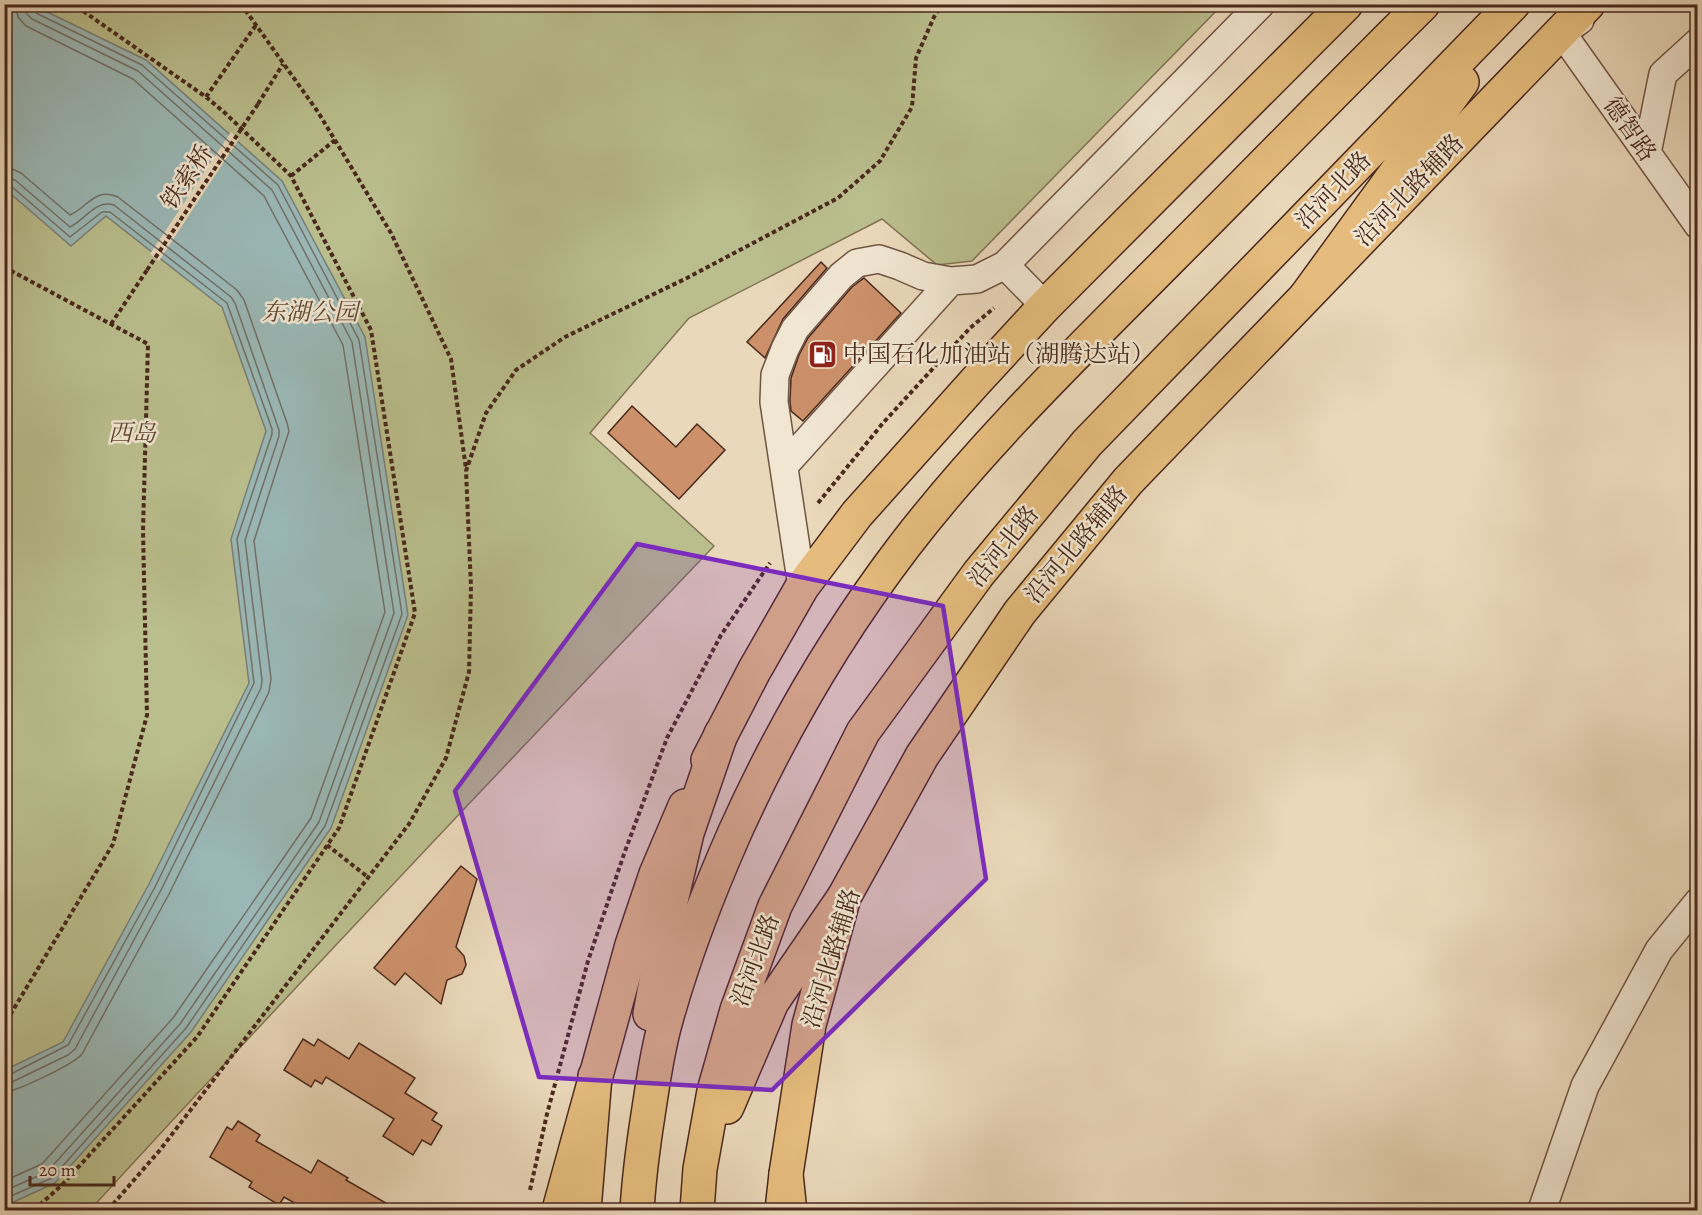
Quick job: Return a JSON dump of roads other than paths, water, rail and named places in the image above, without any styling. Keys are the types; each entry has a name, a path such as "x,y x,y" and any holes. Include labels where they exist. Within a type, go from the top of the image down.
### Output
{"main road":[{"path":"559,1210 632,945 656,874 677,822 721,734 802,588 857,514 1045,306 1346,4"},
{"path":"639,1175 653,1080 665,1023 684,960 711,886 753,794 800,702 845,627 905,545 958,481 1028,403 1423,4"},
{"path":"1306,296 1515,4"},
{"name":"沿河北路","path":"696,1210 700,1169 714,1091 736,1010 775,906 863,732 979,573 1087,443 1515,4"},
{"name":"沿河北路辅路","path":"789,1210 786,1174 809,1025 844,897 922,756 1020,612 1128,481 1588,4"},
{"path":"637,1210 642,1067 654,988 687,833 721,734"},
{"path":"700,1169 772,1002 844,897"},
{"path":"584,1210 595,1076"},
{"path":"782,1210 786,1174"}],"street":[{"path":"802,588 774,402 775,375 795,329 841,276 857,263 879,259 923,276 951,281 977,279 1005,265 1261,4"},
{"path":"1562,33 1601,4"},
{"name":"德智路","path":"1562,33 1698,225"},
{"path":"1647,153 1663,74 1698,42"},
{"path":"1005,265 1045,306"},
{"path":"784,466 951,281"},
{"path":"1542,1210 1586,1086 1659,950 1698,902"}],"water":[{"path":"5,4 33,5 146,60 282,181 365,337 408,615 331,828 191,1032 55,1183 5,1206 5,1070 63,1042 149,884 249,683 231,539 266,431 222,307 106,216 71,246 5,189"}],"place":[{"name":"中国石化加油站（湖腾达站）","path":"822,354"}],"park label":[{"name":"东湖公园","path":"310,312"},
{"name":"西岛","path":"132,433"}]}
